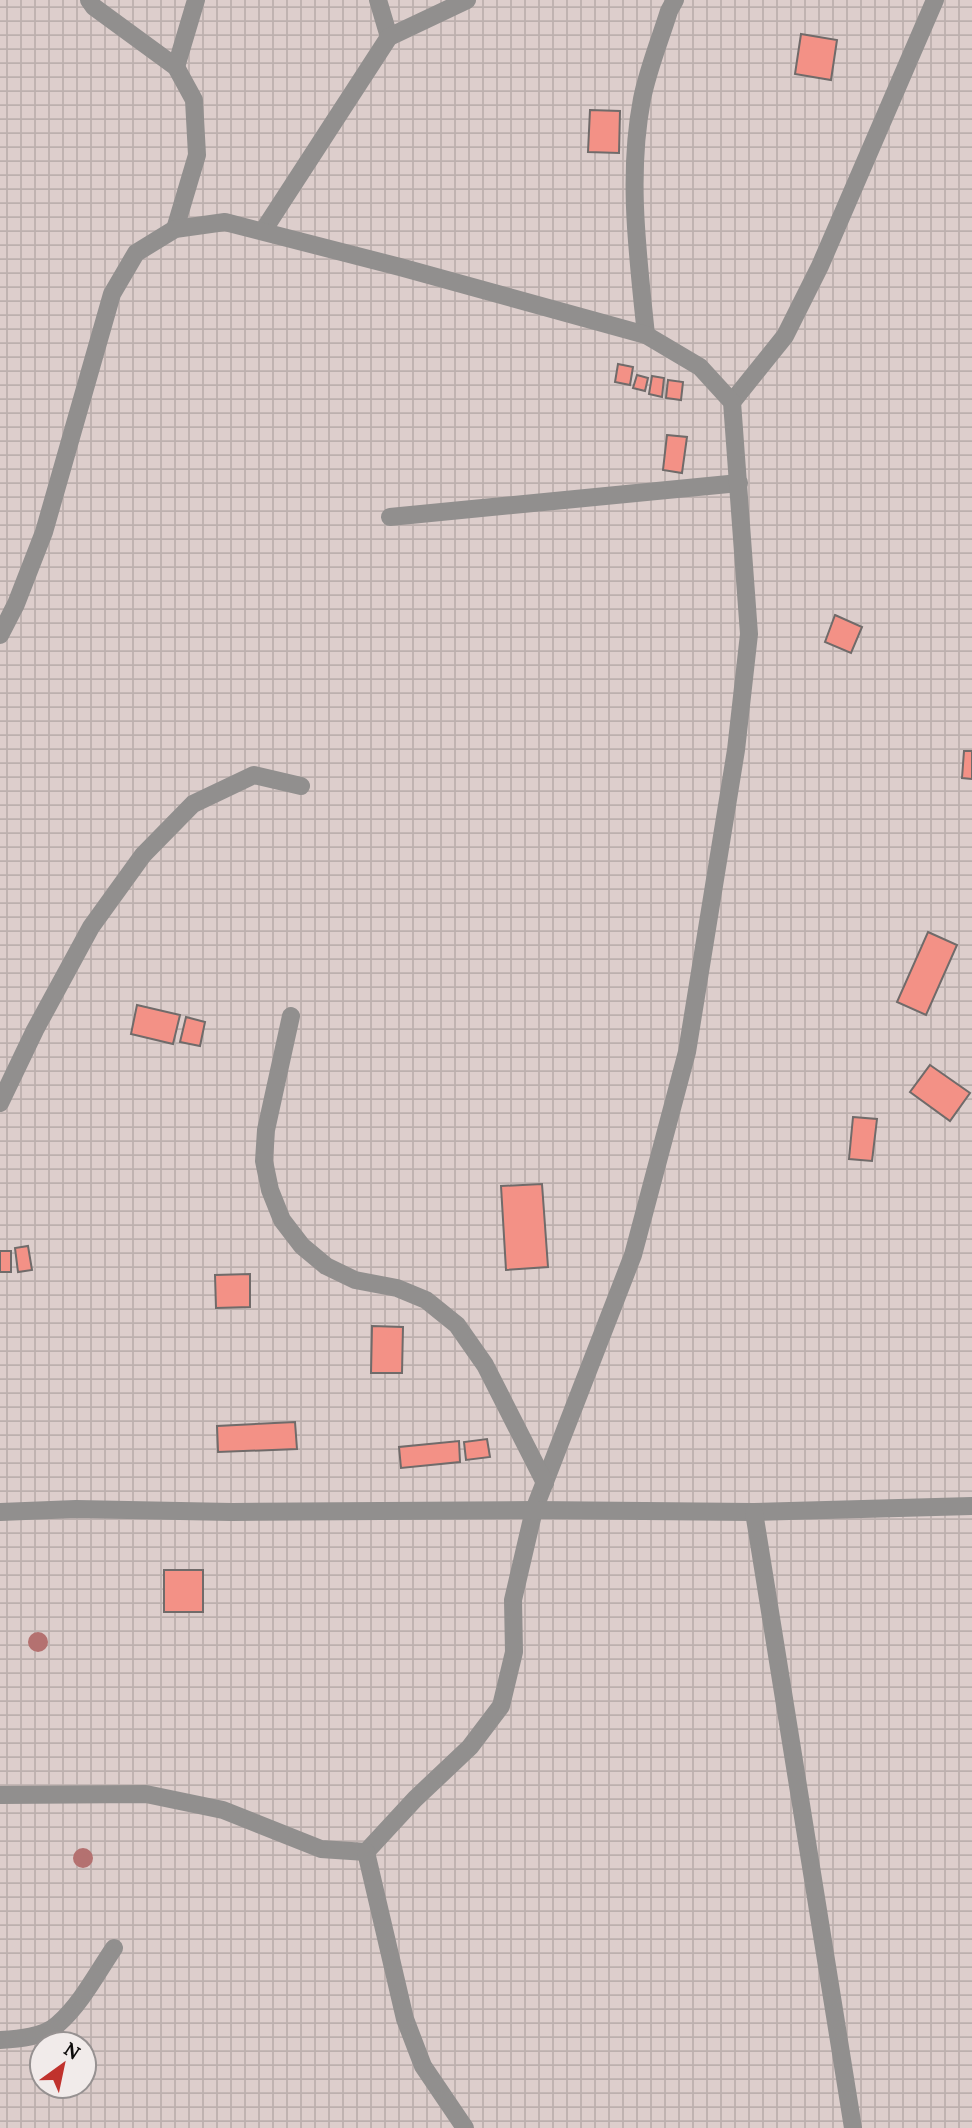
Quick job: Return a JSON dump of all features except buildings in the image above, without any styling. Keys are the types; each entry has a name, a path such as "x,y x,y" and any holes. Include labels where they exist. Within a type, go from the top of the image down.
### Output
{"street":[{"path":"89,0 94,7 176,67 194,100 197,155 175,229"},
{"path":"176,67 196,0"},
{"path":"378,0 389,37"},
{"path":"263,232 389,37 467,0"},
{"path":"646,335 635,224 635,162 642,98 669,11 675,0"},
{"path":"732,402 785,336 814,277 935,0"},
{"path":"0,635 16,604 44,532 112,294 136,253 175,229 225,222 646,335 699,367 732,402 749,634 736,750 687,1052 633,1255 534,1510 513,1600 514,1651 501,1706 470,1747 415,1799 366,1852"},
{"path":"390,517 739,483"},
{"path":"0,1103 35,1030 91,927 143,855 193,804 254,775 301,786"},
{"path":"291,1016 266,1130 264,1161 270,1190 282,1220 302,1246 326,1266 355,1280 397,1288 426,1300 457,1325 485,1365 545,1483"},
{"path":"0,1512 76,1509 232,1512 754,1512 972,1506"},
{"path":"754,1512 853,2128"},
{"path":"0,1795 146,1794 223,1810 321,1849 366,1852"},
{"path":"366,1852 405,2019 423,2066 465,2128"},
{"path":"0,2040 25,2038 57,2026 114,1948"}],"shaded area":[{"path":"0,0 972,0 972,2128 0,2128"}]}
